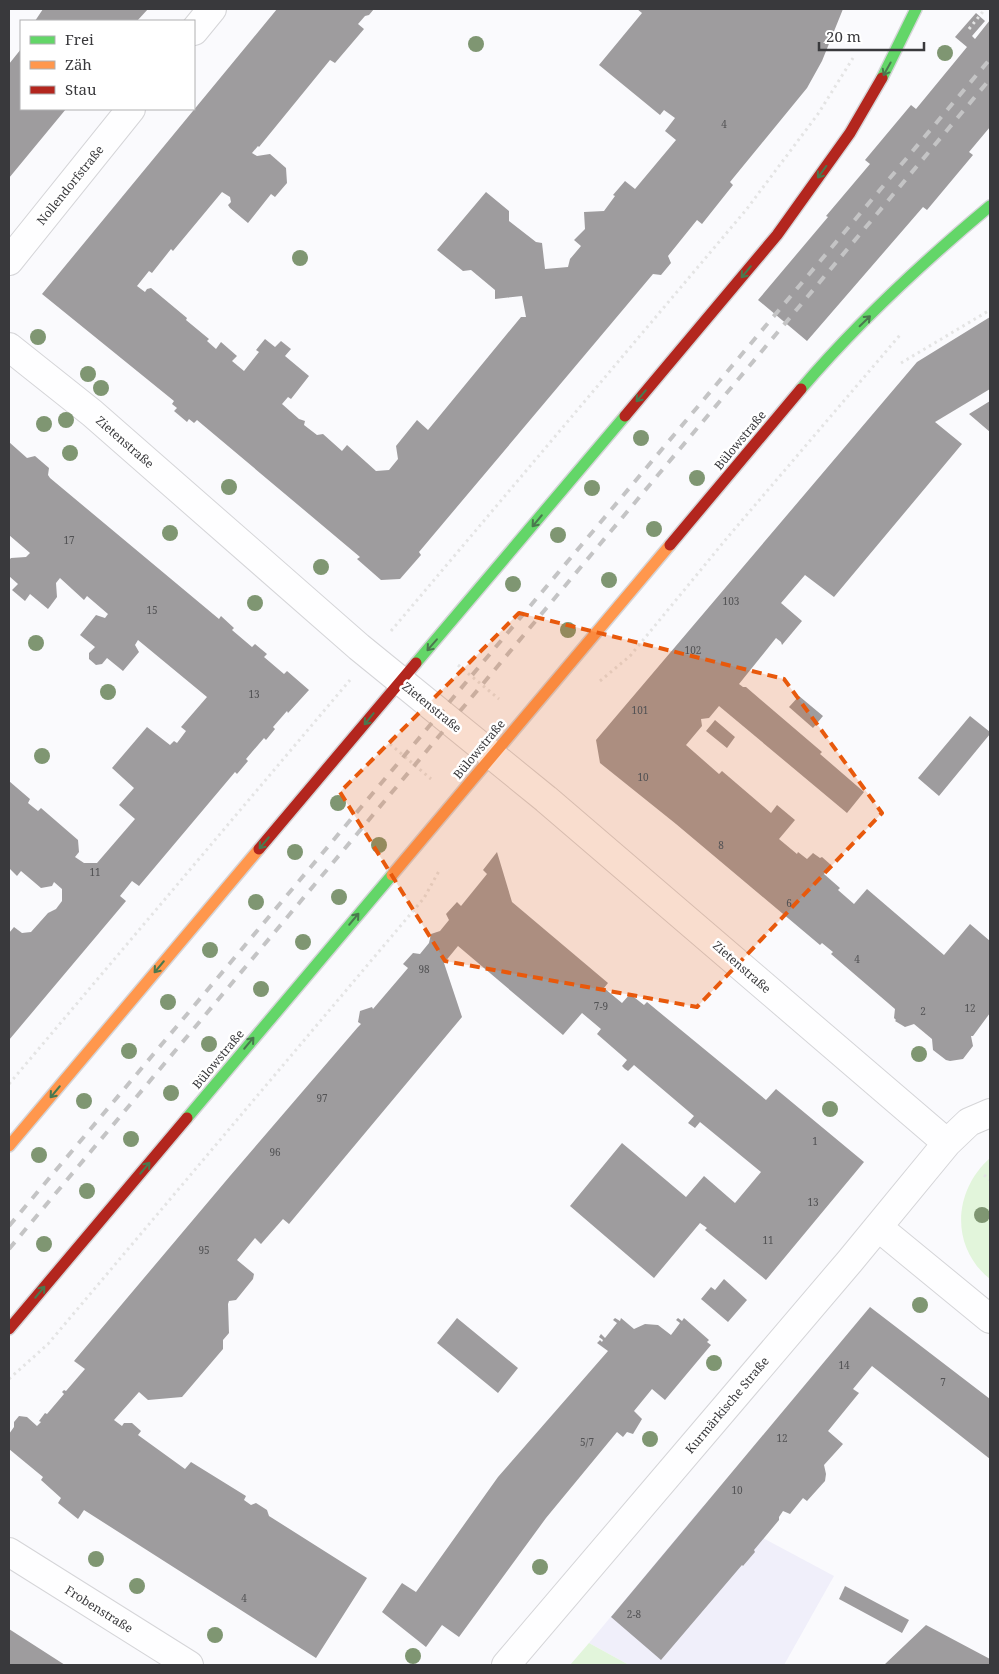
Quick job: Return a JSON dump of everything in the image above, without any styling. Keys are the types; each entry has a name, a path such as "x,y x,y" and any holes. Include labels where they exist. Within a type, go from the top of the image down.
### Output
{"main road":[{"path":"9,1146 777,234 850,132 890,64 916,9"},
{"name":"Bülowstraße","path":"9,1329 830,355 937,250 990,206"}],"street":[{"path":"195,30 212,9"},
{"name":"Nollendorfstraße","path":"9,261 130,110"},
{"name":"Zietenstraße","path":"9,347 92,413 359,648 546,799 947,1143"},
{"name":"Kurmärkische Straße","path":"506,1665 878,1227 947,1143 969,1122 990,1114"},
{"path":"878,1227 990,1319"},
{"name":"Frobenstraße","path":"9,1552 190,1665"}],"path":[{"path":"969,29 985,9"},
{"path":"431,584 746,210 818,114 854,58"},
{"path":"901,363 990,310"},
{"path":"630,656 696,574 872,368"},
{"path":"452,660 503,703"},
{"path":"9,1084 322,713"},
{"path":"385,740 437,784"},
{"path":"9,1380 48,1344 424,898"},
{"path":"984,1175 990,1180"}],"highlighted area":[{"path":"519,613 784,679 882,813 697,1007 445,961 340,792"}],"shaded area":[{"path":"703,1506 834,1576 784,1665 629,1665 589,1643"}],"green space":[{"path":"990,1158 990,1279 977,1266 968,1251 961,1219 963,1202 969,1186 978,1171"},
{"path":"589,1643 629,1665 570,1665"}],"building":[{"path":"43,9 148,9 138,20 36,20"},
{"path":"277,9 374,9 358,24 364,29 335,63 330,60 259,147 252,153 257,156 270,154 286,168 287,183 275,197 271,194 248,223 230,208 228,205 231,202 230,197 222,192 173,251 171,249 152,273 149,271 137,286 145,292 151,288 187,318 186,320 209,339 207,341 216,349 221,342 237,356 232,361 244,371 259,352 256,350 265,339 275,347 281,341 291,349 285,356 309,376 291,399 288,397 282,404 299,419 305,421 304,425 317,435 323,434 342,451 347,445 376,471 389,470 398,459 396,446 417,420 428,430 521,317 526,317 522,296 495,299 495,290 471,270 463,271 437,250 486,192 509,211 509,221 536,242 542,243 545,269 568,267 570,259 581,246 574,240 585,229 584,212 604,211 615,196 613,195 625,181 635,189 676,140 665,131 675,118 664,110 660,115 599,65 642,13 637,9 843,9 822,61 807,88 730,182 733,185 702,224 697,220 668,256 671,263 661,275 653,274 419,552 421,555 400,579 381,580 357,559 360,557 197,420 194,423 189,419 187,422 174,411 177,408 172,404 174,401 42,294"},
{"path":"976,13 985,21 972,36 975,39 990,20 990,127 969,152 973,155 927,210 923,207 807,341 758,300 870,164 865,160 911,105 916,109 967,47 955,37"},
{"path":"20,50 20,110 65,110 9,178 9,64"},
{"path":"990,317 990,389 935,422 962,444 834,597 805,575 781,603 802,621 782,645 776,638 739,684 746,687 822,752 820,754 864,792 847,813 719,706 709,718 701,719 702,726 686,745 719,774 722,771 771,813 777,805 795,820 779,839 797,854 798,852 807,859 813,853 820,858 822,857 831,865 824,874 854,904 867,889 944,955 970,924 990,941 990,1013 973,1036 971,1036 973,1046 963,1059 950,1061 933,1050 932,1039 914,1024 905,1027 895,1021 895,1009 831,954 833,952 822,943 820,945 600,763 596,740 917,362"},
{"path":"990,401 990,432 969,414"},
{"path":"9,442 27,458 35,456 49,468 48,475 50,478 219,619 221,616 234,628 232,630 252,647 255,644 267,654 264,657 284,674 287,671 309,690 273,727 275,729 266,740 264,738 246,759 248,761 237,774 235,772 139,886 132,881 120,896 126,901 9,1040 9,933 14,927 22,933 31,932 62,901 62,889 54,882 52,886 41,888 21,871 17,876 9,868 9,781 30,799 28,803 38,811 41,808 78,840 79,852 75,857 84,863 97,863 135,819 119,805 134,788 112,768 147,727 170,745 174,741 177,743 186,731 181,727 207,697 138,640 135,645 139,652 123,671 107,658 102,664 96,665 89,659 89,653 95,647 80,635 96,615 105,618 108,614 87,596 84,600 60,578 56,583 57,597 48,609 30,594 25,601 12,590 18,584 9,576 9,560 11,558 26,557 30,553 9,535"},
{"path":"799,696 823,716 813,728 789,707"},
{"path":"970,716 990,734 939,796 918,778"},
{"path":"715,720 735,737 727,748 706,731"},
{"path":"497,852 512,902 608,983 604,988 622,1003 630,994 644,1005 647,1002 766,1100 776,1089 864,1162 766,1280 705,1230 707,1228 700,1223 654,1278 570,1206 622,1143 686,1197 704,1176 735,1203 761,1172 700,1122 695,1128 688,1123 694,1116 634,1065 628,1071 625,1069 622,1066 627,1060 597,1034 601,1029 582,1013 563,1035 458,946 444,963 462,1017 289,1224 283,1219 261,1244 255,1238 237,1260 254,1274 253,1279 236,1300 229,1301 229,1333 223,1340 223,1349 182,1397 148,1400 139,1392 114,1420 122,1426 124,1423 132,1423 141,1431 138,1435 185,1469 191,1462 246,1496 244,1500 251,1505 256,1503 267,1510 269,1516 367,1578 316,1658 84,1510 78,1519 58,1503 61,1498 41,1480 43,1477 9,1449 9,1434 19,1416 27,1417 37,1426 41,1422 39,1421 45,1413 47,1414 64,1394 62,1392 66,1391 85,1369 74,1361 361,1024 358,1022 360,1011 372,1007 373,1009 408,968 403,964 413,953 420,954 429,943 431,934 440,931 449,920 446,914 457,902 461,906 487,874 483,870"},
{"path":"724,1279 747,1300 728,1322 701,1299 711,1287 715,1290"},
{"path":"870,1307 990,1399 990,1459 872,1366 853,1389 859,1393 828,1431 843,1444 824,1465 825,1481 807,1501 803,1498 790,1514 783,1511 779,1520 754,1550 755,1552 661,1660 611,1617"},
{"path":"457,1318 518,1368 498,1393 437,1343"},
{"path":"615,1318 620,1321 621,1318 634,1329 645,1324 658,1325 671,1335 680,1323 676,1320 678,1318 682,1321 684,1318 709,1340 707,1342 711,1345 665,1400 652,1389 634,1411 642,1419 633,1434 627,1432 623,1437 617,1432 546,1518 459,1637 442,1625 426,1647 382,1612 402,1583 416,1592 498,1477 608,1351 597,1343 603,1340 599,1337 601,1334 605,1338 617,1323 613,1320"},
{"path":"845,1586 909,1620 902,1633 839,1599"},
{"path":"926,1625 990,1659 990,1665 884,1665"},
{"path":"9,1629 65,1665 9,1665"}],"railway":[{"path":"9,1226 990,59"},
{"path":"9,1249 990,79"}],"traffic: fast":[{"path":"882,78 916,9"},
{"path":"801,389 868,316 940,249 990,206"},
{"path":"416,663 625,416"},
{"path":"187,1118 392,875"}],"traffic: slow":[{"path":"392,875 670,545"},
{"path":"9,1146 259,849"}],"traffic: jam":[{"path":"625,416 777,235 850,133 882,78"},
{"path":"670,545 801,389"},
{"path":"259,849 416,663"},
{"path":"9,1329 187,1118"}]}
